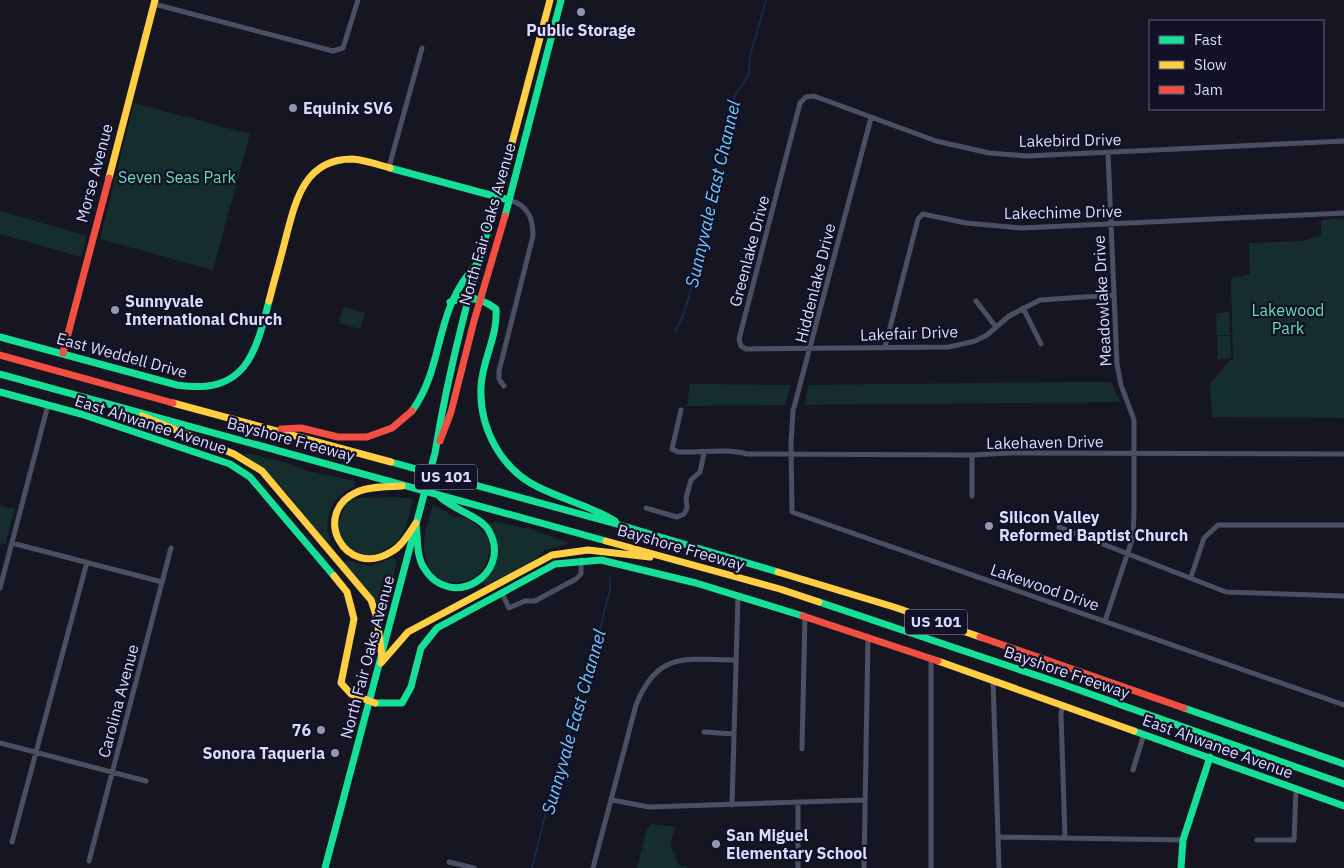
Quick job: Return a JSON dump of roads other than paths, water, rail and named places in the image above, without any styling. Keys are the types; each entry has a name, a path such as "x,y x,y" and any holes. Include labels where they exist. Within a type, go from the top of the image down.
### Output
{"main road":[{"name":"North Fair Oaks Avenue","path":"435,453 440,416 477,264 550,0"},
{"name":"North Fair Oaks Avenue","path":"325,868 435,453 451,412 561,0"},
{"name":"Morse Avenue","path":"62,353 155,2"},
{"name":"East Weddell Drive","path":"0,337 191,388 214,387 231,379 248,363 255,351 294,207 304,184 321,168 338,161 356,160 389,167 509,200"},
{"path":"273,430 303,428 336,436 365,437 380,434 404,420 422,398 427,386 455,290 477,264"},
{"path":"450,302 458,298 470,298 490,303 496,309 497,316 481,386 482,416 492,443 508,464 526,480 551,493 600,511 620,525"},
{"name":"Bayshore Freeway","path":"0,355 620,525 894,607 1344,764"},
{"name":"Bayshore Freeway","path":"0,374 673,559 845,610 1344,784"},
{"name":"East Ahwanee Avenue","path":"0,392 48,405 216,458 230,464 250,477 347,592 354,619 341,683 347,693 370,701 389,706 402,703 407,694 422,644 437,628 555,564 581,560 601,560 738,595 805,615 931,658 1344,806"},
{"path":"130,409 161,427 239,455 262,471 370,600 377,618 381,661"},
{"path":"406,486 366,490 350,496 335,515 335,533 348,553 360,558 373,559 392,551 416,523"},
{"path":"416,523 421,561 429,576 438,583 460,588 474,584 487,573 493,561 495,549 490,532 479,520 450,506 437,494"},
{"path":"381,661 408,632 557,553 586,549 673,559"},
{"path":"1181,868 1183,840 1210,757"}],"street":[{"path":"155,2 327,50 344,48 358,0"},
{"path":"389,167 422,48"},
{"name":"Lakebird Drive","path":"806,97 814,96 936,141 989,153 1027,156 1344,141"},
{"name":"Greenlake Drive","path":"806,97 800,103 740,339 741,346 746,349 812,348"},
{"name":"Hiddenlake Drive","path":"791,454 793,411 812,348 870,118"},
{"name":"Meadowlake Drive","path":"1105,621 1133,537 1134,453 1134,420 1121,385 1117,364 1108,152"},
{"name":"East Weddell Drive","path":"504,386 499,379 499,371 533,236 531,218 527,209 521,204 509,200"},
{"name":"Lakechime Drive","path":"885,348 918,219 923,214 966,223 1022,228 1344,213"},
{"name":"Lakefair Drive","path":"812,348 949,348 975,341 1023,308 1040,300 1114,294"},
{"path":"976,301 996,326"},
{"path":"1023,308 1041,344"},
{"path":"0,588 48,405"},
{"path":"646,508 677,516 684,514 687,508 686,498 691,480 700,472 704,453 678,452 672,449 681,410"},
{"name":"Lakehaven Drive","path":"704,453 720,453 729,449 747,454 972,456 1010,452 1344,454"},
{"name":"Lakewood Drive","path":"791,454 792,512 1344,706"},
{"path":"972,456 972,496"},
{"path":"1191,578 1204,538 1218,525 1344,525"},
{"path":"1059,527 1226,592 1344,596"},
{"path":"12,543 162,582"},
{"name":"Carolina Avenue","path":"88,861 171,548"},
{"path":"502,593 509,608 525,601 535,601 576,579 581,574 581,560"},
{"path":"12,842 87,562"},
{"path":"732,805 738,595"},
{"path":"802,749 805,615"},
{"path":"864,868 868,636"},
{"path":"931,658 931,868"},
{"path":"593,868 636,704 644,685 655,671 666,664 681,660 736,660"},
{"path":"993,680 999,868"},
{"path":"1063,705 1060,714 1065,837"},
{"path":"704,732 734,734"},
{"path":"1133,770 1144,734"},
{"path":"0,743 146,781"},
{"path":"1257,840 1294,840 1296,789"},
{"path":"612,800 649,807 865,800"},
{"path":"798,802 798,868"},
{"path":"998,837 1183,840"},
{"path":"449,862 474,868"}],"waterway":[{"name":"Sunnyvale East Channel","path":"675,332 685,311 712,211 715,182 733,123 733,99 749,74 750,56 766,0"},
{"name":"Sunnyvale East Channel","path":"532,868 546,812 558,780 577,702 601,625 610,589 610,576"}],"place":[{"name":"Public Storage","path":"581,12"},
{"name":"Equinix SV6","path":"293,108"},
{"name":"Sunnyvale International Church","path":"115,310"},
{"name":"Silicon Valley Reformed Baptist Church","path":"989,526"},
{"name":"76","path":"321,730"},
{"name":"Sonora Taqueria","path":"335,753"},
{"name":"San Miguel Elementary School","path":"716,844"}],"park label":[{"name":"Seven Seas Park","path":"177,177"},
{"name":"Lakewood Park","path":"1288,319"}]}
